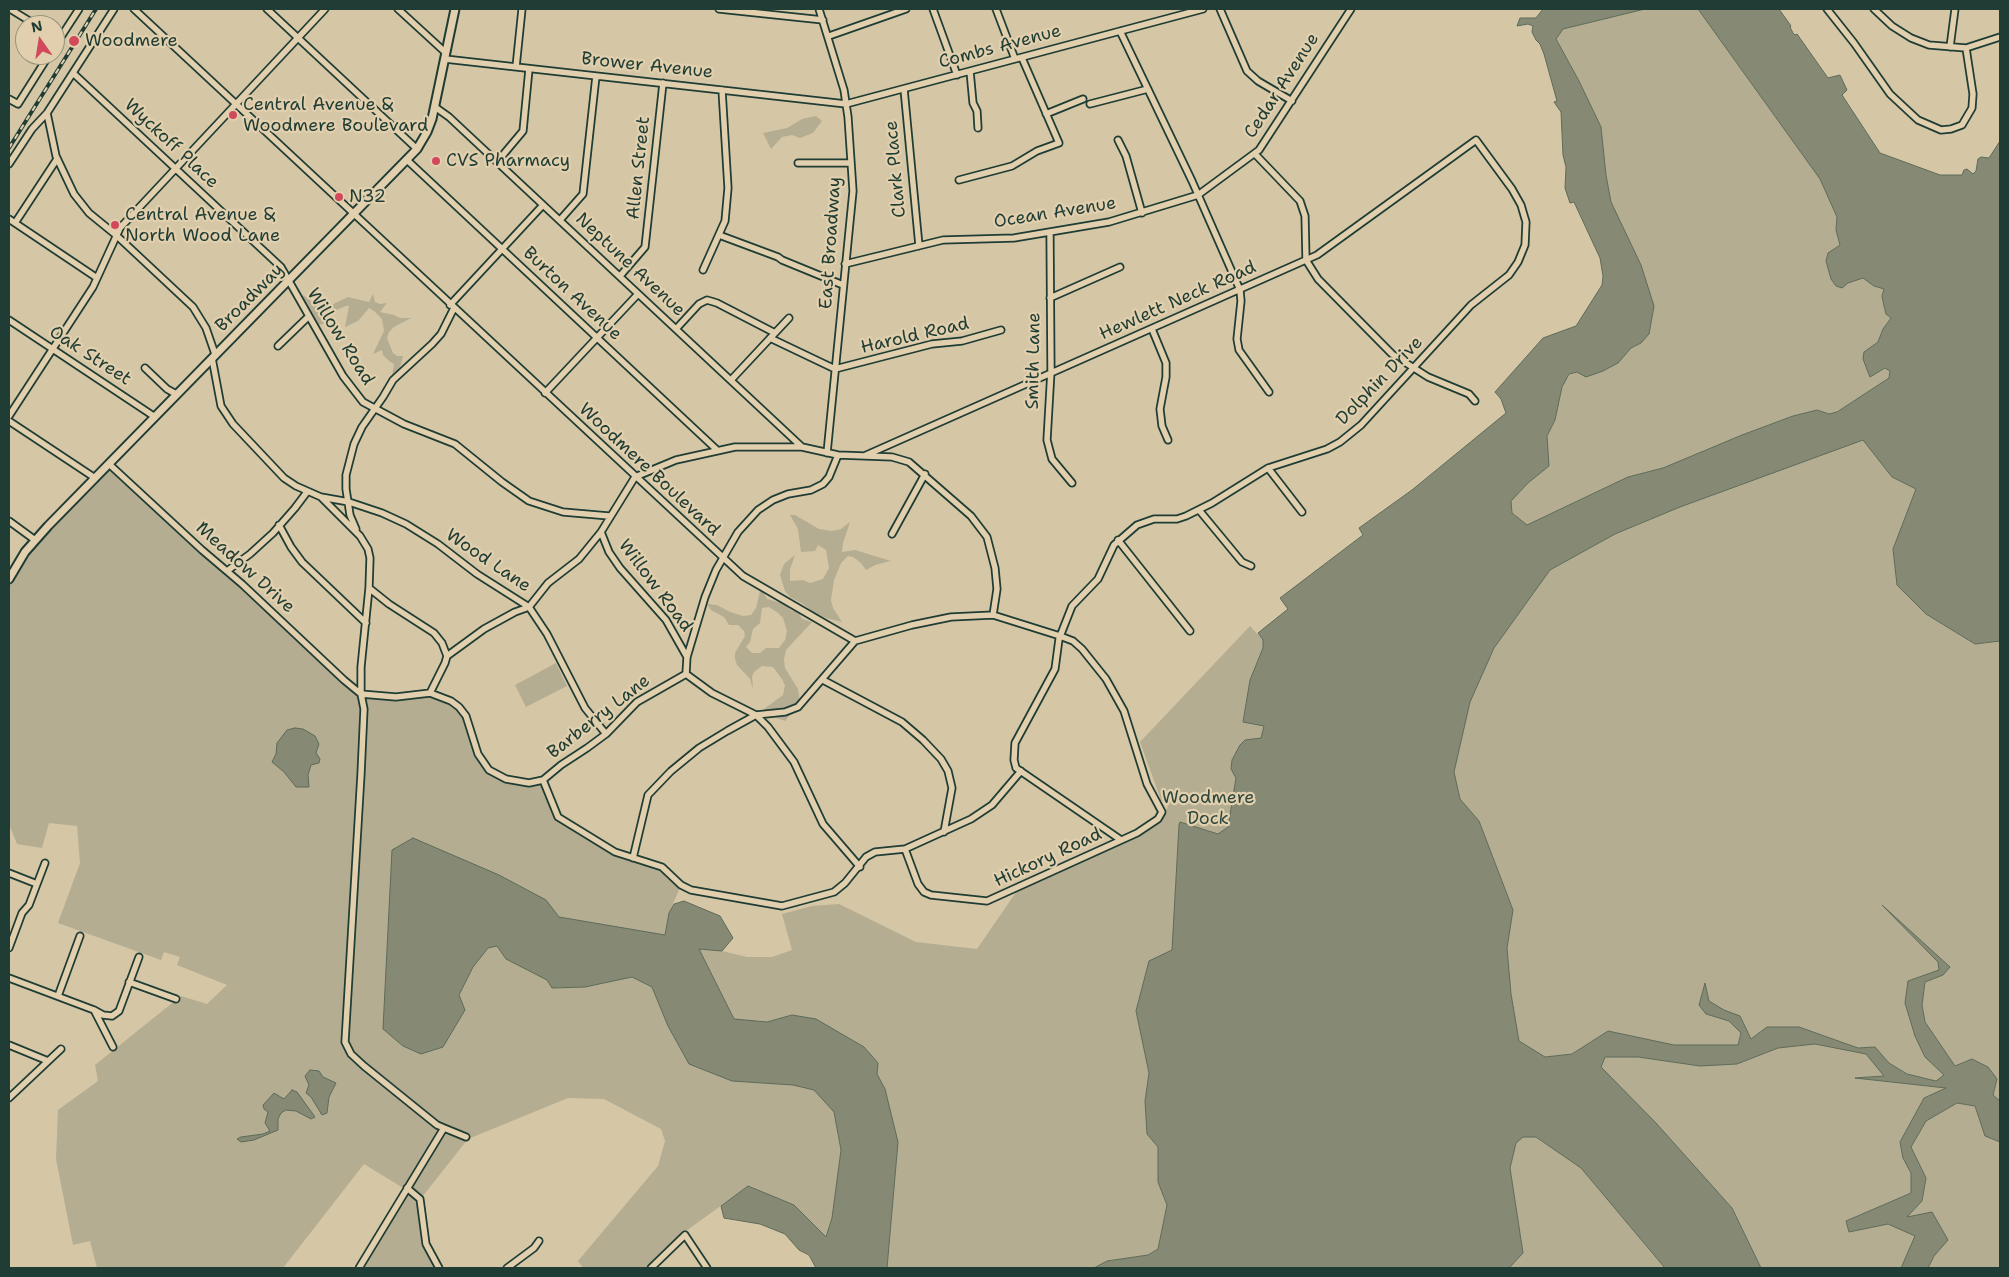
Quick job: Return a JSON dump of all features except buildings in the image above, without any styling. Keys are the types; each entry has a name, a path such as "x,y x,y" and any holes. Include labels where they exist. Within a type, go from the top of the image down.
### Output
{"main road":[{"name":"Broadway","path":"9,579 36,540 176,394 417,149 427,132 435,107 455,9"}],"street":[{"path":"65,27 79,9"},
{"path":"9,164 36,124 47,113 114,9"},
{"name":"Woodmere Boulevard","path":"134,9 722,559 743,576 855,641"},
{"path":"267,9 417,149"},
{"path":"9,416 93,287 116,235 128,218 326,9"},
{"path":"398,9 445,56"},
{"path":"516,67 522,9"},
{"path":"720,9 823,20"},
{"name":"East Broadway","path":"819,9 841,75 846,104 851,163 852,216 845,264 827,453"},
{"path":"829,36 906,9"},
{"path":"933,9 957,75"},
{"path":"996,9 1015,59"},
{"name":"Combs Avenue","path":"846,104 1203,9"},
{"path":"1220,9 1247,71 1258,81 1292,101"},
{"name":"Cedar Avenue","path":"1255,154 1292,101 1351,9"},
{"path":"1827,9 1890,94 1918,120 1941,130 1962,125 1968,118 1972,108 1973,94 1966,48"},
{"path":"1874,9 1892,26 1911,38 1929,44 1966,48 2000,38"},
{"path":"1950,47 1955,9"},
{"path":"1120,31 1198,195 1240,290 1241,301 1237,338 1239,350 1269,392"},
{"name":"Brower Avenue","path":"445,56 529,69 846,104"},
{"path":"959,180 1012,166 1037,151 1059,143 1022,58"},
{"path":"9,99 18,104 43,65"},
{"path":"497,162 523,132 529,69"},
{"path":"970,71 978,128"},
{"name":"Wyckoff Place","path":"73,72 281,267 288,280"},
{"path":"560,220 583,194 596,76"},
{"name":"Allen Street","path":"620,276 645,247 663,83"},
{"name":"Clark Place","path":"904,89 919,246"},
{"path":"1090,104 1148,89"},
{"path":"703,270 725,221 728,188 722,90"},
{"path":"1046,114 1083,99"},
{"name":"Neptune Avenue","path":"435,107 449,117 802,447"},
{"name":"Wood Lane","path":"47,113 58,159 66,180 80,202 89,213 116,235 193,307 206,328 214,356 218,395 226,415 284,478 307,492 382,513 406,524 438,544 477,574 529,607 547,634 585,708 606,734"},
{"path":"1118,140 1126,156 1142,213"},
{"name":"Hewlett Neck Road","path":"864,456 1317,255 1476,140 1481,147"},
{"name":"Dolphin Drive","path":"1021,771 1016,768 1014,760 1015,743 1056,669 1060,636 1072,606 1098,579 1118,540 1144,521 1176,519 1199,510 1225,496 1268,468 1327,449 1346,439 1371,416 1471,305 1509,275 1518,262 1525,245 1526,222 1521,205 1512,189 1481,147"},
{"path":"1255,154 1300,201 1305,216 1306,260 1318,278 1392,354 1443,385 1466,393 1475,401"},
{"name":"Ocean Avenue","path":"845,264 952,239 1014,238 1109,222 1198,195 1255,154"},
{"path":"15,223 58,159"},
{"name":"Burton Avenue","path":"407,160 717,450"},
{"path":"798,163 851,163"},
{"path":"466,1137 437,1125 364,1066 351,1054 346,1046 363,716 361,667 370,558 368,549 352,522 347,502 346,480 350,455 362,427 393,380 426,351 441,334 452,306 543,205"},
{"path":"9,219 97,278"},
{"name":"Smith Lane","path":"1050,233 1050,374 1047,430 1049,450 1058,468 1072,483"},
{"path":"719,235 778,257 843,285"},
{"path":"1050,298 1120,268"},
{"name":"Willow Road","path":"288,280 354,393 363,402 404,424 455,444 529,501 563,512 609,516"},
{"path":"545,393 638,294"},
{"path":"676,329 699,304 707,300 717,303 835,370"},
{"path":"278,346 308,316"},
{"path":"731,380 789,318"},
{"name":"Oak Street","path":"9,320 155,417"},
{"path":"1152,329 1166,363 1166,377 1160,410 1162,426 1168,440"},
{"name":"Harold Road","path":"835,370 932,344 962,342 1001,330"},
{"path":"146,368 167,389 176,394"},
{"path":"9,420 95,478"},
{"path":"447,656 484,629 514,612 529,607 548,583 575,563 601,532 609,516 635,477 676,460 735,447 802,447 838,455 904,460 925,474 971,516 987,537 995,568 996,589 993,615"},
{"path":"838,455 828,477 818,487 782,496 758,510 738,532 722,559 705,597 687,657 686,674 712,693 756,715 779,740 794,762 823,824 860,867"},
{"name":"Meadow Drive","path":"109,464 361,694"},
{"path":"1268,468 1302,512"},
{"path":"892,534 925,474"},
{"path":"227,571 250,554 279,525 307,492"},
{"path":"321,496 360,536"},
{"path":"1199,510 1242,562 1251,566"},
{"path":"9,521 36,540"},
{"path":"279,525 302,562 366,623"},
{"name":"Willow Road","path":"601,532 609,552 620,568 666,620 687,657"},
{"path":"1118,540 1190,631"},
{"path":"369,588 389,604 434,633 442,643 447,656 446,663 430,693"},
{"path":"633,858 646,801 652,789 699,748 756,715 785,712 798,707 855,641 912,625 951,617 993,615 1060,636"},
{"name":"Hickory Road","path":"905,849 918,884 924,892 931,895 987,901 1140,832 1155,822 1162,812 1147,784 1130,724 1115,692 1082,649 1073,641 1060,636"},
{"name":"Barberry Lane","path":"543,780 606,734 637,702 686,674"},
{"path":"823,680 902,722 941,759 948,771 952,788 944,832"},
{"path":"361,694 396,697 430,693 451,701 464,712 478,754 489,770 514,782 529,783 543,780 555,812 562,821 594,837 615,852 662,868 681,885 691,890 775,906 799,902 834,892 860,867 866,858 875,852 905,849 971,819 992,805 1021,771 1121,840"},
{"path":"9,948 22,913 29,905 45,863"},
{"path":"9,873 37,884"},
{"path":"58,996 80,936"},
{"path":"9,978 103,1015 112,1016 119,1011 139,957"},
{"path":"130,982 176,999"},
{"path":"94,1010 114,1047"},
{"path":"9,1045 48,1061"},
{"path":"9,1098 61,1049"},
{"path":"359,1268 444,1128"},
{"path":"407,1188 420,1199 426,1244 439,1268"},
{"path":"652,1268 685,1235 707,1268"},
{"path":"507,1268 534,1248 539,1241"}],"green space":[{"path":"1645,9 1698,9 1820,179 1837,216 1836,230 1840,245 1828,253 1826,261 1831,279 1836,286 1863,278 1874,286 1884,289 1882,296 1884,306 1886,314 1891,318 1883,329 1878,342 1864,352 1875,374 1885,368 1890,371 1889,378 1837,412 1829,414 1817,410 1793,416 1663,468 1628,477 1527,525 1512,513 1511,501 1528,483 1549,466 1547,436 1555,420 1562,387 1569,374 1618,362 1631,348 1641,343 1641,265 1611,202 1601,127 1556,39 1562,29"},
{"path":"816,116 822,121 813,133 800,138 792,135 782,137 771,149 763,133 787,128 802,119"},
{"path":"373,294 375,302 380,304 387,303 380,312 400,318 411,318 394,327 389,332 387,338 393,353 397,356 403,356 399,371 392,376 394,364 383,355 382,350 373,354 384,331 382,319 374,311 369,308 358,321 345,327 349,306 346,306 334,311 327,323 318,325 305,305 303,295 316,305 325,308 348,297 369,302"},
{"path":"1863,439 1892,477 1916,489 1893,549 1926,614 1975,644 2000,641 2000,1101 1993,1095 1997,1079 1972,1059 1955,1066 1925,1023 1922,1005 1925,982 1943,975 1950,967 1891,914 1938,962 1939,970 1908,981 1925,1057 1945,1075 1936,1081 1907,1074 1889,1063 1875,1047 1858,1048 1799,1027 1751,1039 1740,1016 1724,1010 1709,1001 1705,985 1699,1005 1706,1014 1729,1021 1741,1033 1738,1045 1674,1045 1608,1031 1572,1054 1545,1057 1519,1042 1511,994 1507,948 1513,909 1479,821 1460,799 1454,772 1470,702 1494,648 1550,570 1615,534 1680,507"},
{"name":"Woodmere Dock","path":"110,468 361,694 433,696 451,701 464,712 482,762 496,774 515,782 543,780 562,821 623,856 654,863 681,885 669,913 665,935 732,1081 793,1085 814,1090 882,1085 877,1074 792,1015 767,1022 734,1020 698,948 747,957 772,957 792,950 782,914 812,906 839,904 916,942 977,949 1019,888 1138,834 1163,817 1168,806 1161,800 1140,742 1250,626 1263,640 1263,648 1250,680 1243,722 1264,726 1261,738 1245,740 1231,769 1236,778 1229,827 1218,834 1181,822 1179,825 1172,950 1136,1011 1149,1073 1145,1101 1147,1134 1158,1147 1158,1182 1167,1205 1158,1249 1148,1255 1107,1261 1094,1268 887,1268 897,1154 884,1089 834,1112 841,1150 832,1218 826,1237 794,1205 748,1186 686,1231 649,1268 583,1268 578,1261 658,1166 665,1141 661,1129 604,1099 568,1098 468,1139 422,1197 420,1210 424,1245 429,1257 437,1268 361,1268 408,1191 364,1164 283,1268 97,1268 90,1241 73,1245 56,1159 58,1110 98,1081 95,1065 181,996 207,1004 227,985 177,965 180,957 164,952 161,960 58,923 80,863 77,826 49,823 42,848 17,844 9,824 9,583 27,555"},
{"path":"790,515 795,515 819,529 832,531 841,529 850,522 842,552 855,550 891,561 875,565 866,570 853,557 848,556 841,563 834,580 831,600 833,608 842,622 813,612 790,597 785,591 780,575 784,564 795,555 790,569 790,581 803,580 810,583 823,579 829,568 826,550 818,545 815,551 801,552 798,529"},
{"path":"760,591 763,592 767,599 784,604 792,611 798,611 802,619 812,622 786,650 785,668 798,689 800,702 797,710 785,721 774,717 764,709 783,695 785,685 782,679 773,667 762,666 754,672 752,677 753,689 750,679 737,665 735,659 735,653 745,636 744,631 738,625 729,625 724,617 711,610 707,604 717,605 743,616 751,615 756,608","holes":["769,607 783,618 787,631 785,640 779,648 766,648 760,653 752,653 746,647 750,642 753,629 760,623 762,608"]},
{"path":"556,663 567,686 526,707 515,685"},
{"path":"1815,1044 1866,1054 1885,1076 1859,1078 1947,1088 1924,1098 1903,1158 1911,1173 1911,1193 1846,1221 1849,1232 1888,1224 1916,1236 1901,1268 1761,1268 1732,1208 1656,1123 1600,1067 1605,1057 1638,1057 1700,1066 1737,1064 1778,1048"},
{"path":"1957,1103 1975,1106 1985,1136 2000,1142 2000,1268 1928,1268 1934,1256 1906,1218 1922,1201 1926,1178 1911,1147 1926,1121"},
{"path":"1523,1137 1536,1137 1581,1168 1665,1268 1509,1268 1523,1252 1510,1168 1516,1143"}],"shaded area":[{"path":"1543,9 1645,9 1563,29 1556,39 1601,127 1611,202 1641,265 1654,306 1649,334 1641,343 1631,348 1618,363 1586,377 1577,372 1569,374 1562,387 1555,420 1547,436 1549,466 1528,483 1511,501 1512,513 1527,525 1628,477 1663,468 1793,416 1817,410 1829,414 1837,412 1889,378 1890,371 1885,368 1870,377 1863,359 1864,352 1878,342 1883,329 1891,318 1886,314 1884,306 1882,296 1884,289 1874,286 1863,278 1848,283 1842,288 1836,286 1831,279 1826,261 1828,253 1840,245 1836,230 1837,217 1820,179 1698,9 1779,9 1791,26 1793,33 1797,34 1828,78 1840,75 1847,90 1842,95 1880,153 1940,175 1962,175 1964,170 1967,169 1973,174 1976,171 1978,159 1981,157 1989,158 2000,141 2000,641 1975,644 1926,614 1897,585 1893,549 1916,489 1892,477 1863,440 1680,507 1615,534 1550,570 1494,648 1470,702 1454,772 1460,799 1479,821 1513,910 1507,948 1511,994 1519,1041 1545,1057 1572,1054 1608,1031 1674,1045 1738,1045 1741,1033 1729,1021 1706,1014 1699,1005 1705,983 1709,1001 1724,1010 1740,1016 1751,1039 1767,1027 1799,1027 1858,1048 1875,1047 1889,1063 1907,1074 1936,1081 1944,1075 1925,1057 1915,1036 1905,1003 1908,981 1939,970 1938,962 1882,905 1950,967 1943,975 1925,982 1922,1005 1925,1022 1955,1066 1972,1059 1988,1067 1997,1079 1993,1095 2000,1101 2000,1142 1985,1136 1975,1106 1957,1103 1926,1121 1911,1147 1926,1178 1922,1201 1907,1217 1932,1212 1948,1240 1934,1256 1928,1268 1901,1268 1915,1236 1888,1224 1849,1232 1846,1221 1911,1193 1911,1173 1903,1158 1900,1142 1924,1098 1946,1088 1855,1078 1884,1076 1866,1054 1815,1044 1778,1048 1737,1064 1700,1066 1638,1057 1605,1057 1601,1067 1656,1123 1732,1208 1761,1268 1665,1268 1581,1168 1536,1137 1523,1137 1516,1143 1510,1168 1523,1253 1509,1268 1094,1268 1107,1261 1148,1255 1158,1249 1167,1205 1158,1182 1158,1147 1147,1134 1145,1101 1149,1073 1136,1011 1149,961 1172,950 1180,822 1218,834 1228,827 1236,778 1231,769 1232,760 1245,740 1261,738 1264,726 1243,722 1250,680 1263,648 1263,640 1258,633 1288,609 1280,598 1363,535 1359,528 1412,490 1506,413 1501,399 1495,392 1543,338 1576,326 1602,285 1603,276 1600,258 1574,202 1570,203 1565,188 1566,167 1563,155 1561,112 1554,102 1557,101 1544,54 1532,32 1533,26 1528,24 1517,26 1520,18 1536,18"},
{"path":"303,729 315,736 319,744 316,753 320,759 319,763 311,765 308,775 309,787 296,787 284,772 272,762 276,754 277,743 287,730"},
{"path":"413,838 499,875 546,900 559,917 665,935 669,913 674,904 684,901 720,916 733,938 722,951 699,949 734,1019 767,1022 792,1015 816,1019 864,1047 878,1063 877,1074 885,1089 898,1142 887,1268 816,1268 809,1255 799,1250 785,1234 760,1224 724,1218 721,1206 748,1186 794,1205 826,1237 832,1218 841,1150 834,1112 814,1090 793,1085 732,1081 689,1064 668,1026 652,987 632,977 585,987 552,988 547,980 506,959 497,946 488,948 473,967 459,995 465,1010 443,1047 421,1054 403,1046 383,1029 392,850"},
{"path":"310,1070 319,1071 323,1077 336,1083 329,1097 327,1113 322,1115 311,1097 306,1093 309,1085 305,1076"},
{"path":"292,1090 297,1092 315,1117 311,1119 296,1111 286,1110 281,1113 278,1119 278,1130 254,1140 241,1142 237,1139 270,1131 265,1123 268,1112 264,1109 263,1105 274,1093 284,1099"}],"railway":[{"path":"9,148 96,9"}],"place":[{"name":"Woodmere","path":"74,41"},
{"name":"Central Avenue & Woodmere Boulevard","path":"233,115"},
{"name":"CVS Pharmacy","path":"436,161"},
{"name":"N32","path":"339,197"},
{"name":"Central Avenue & North Wood Lane","path":"115,225"}]}
